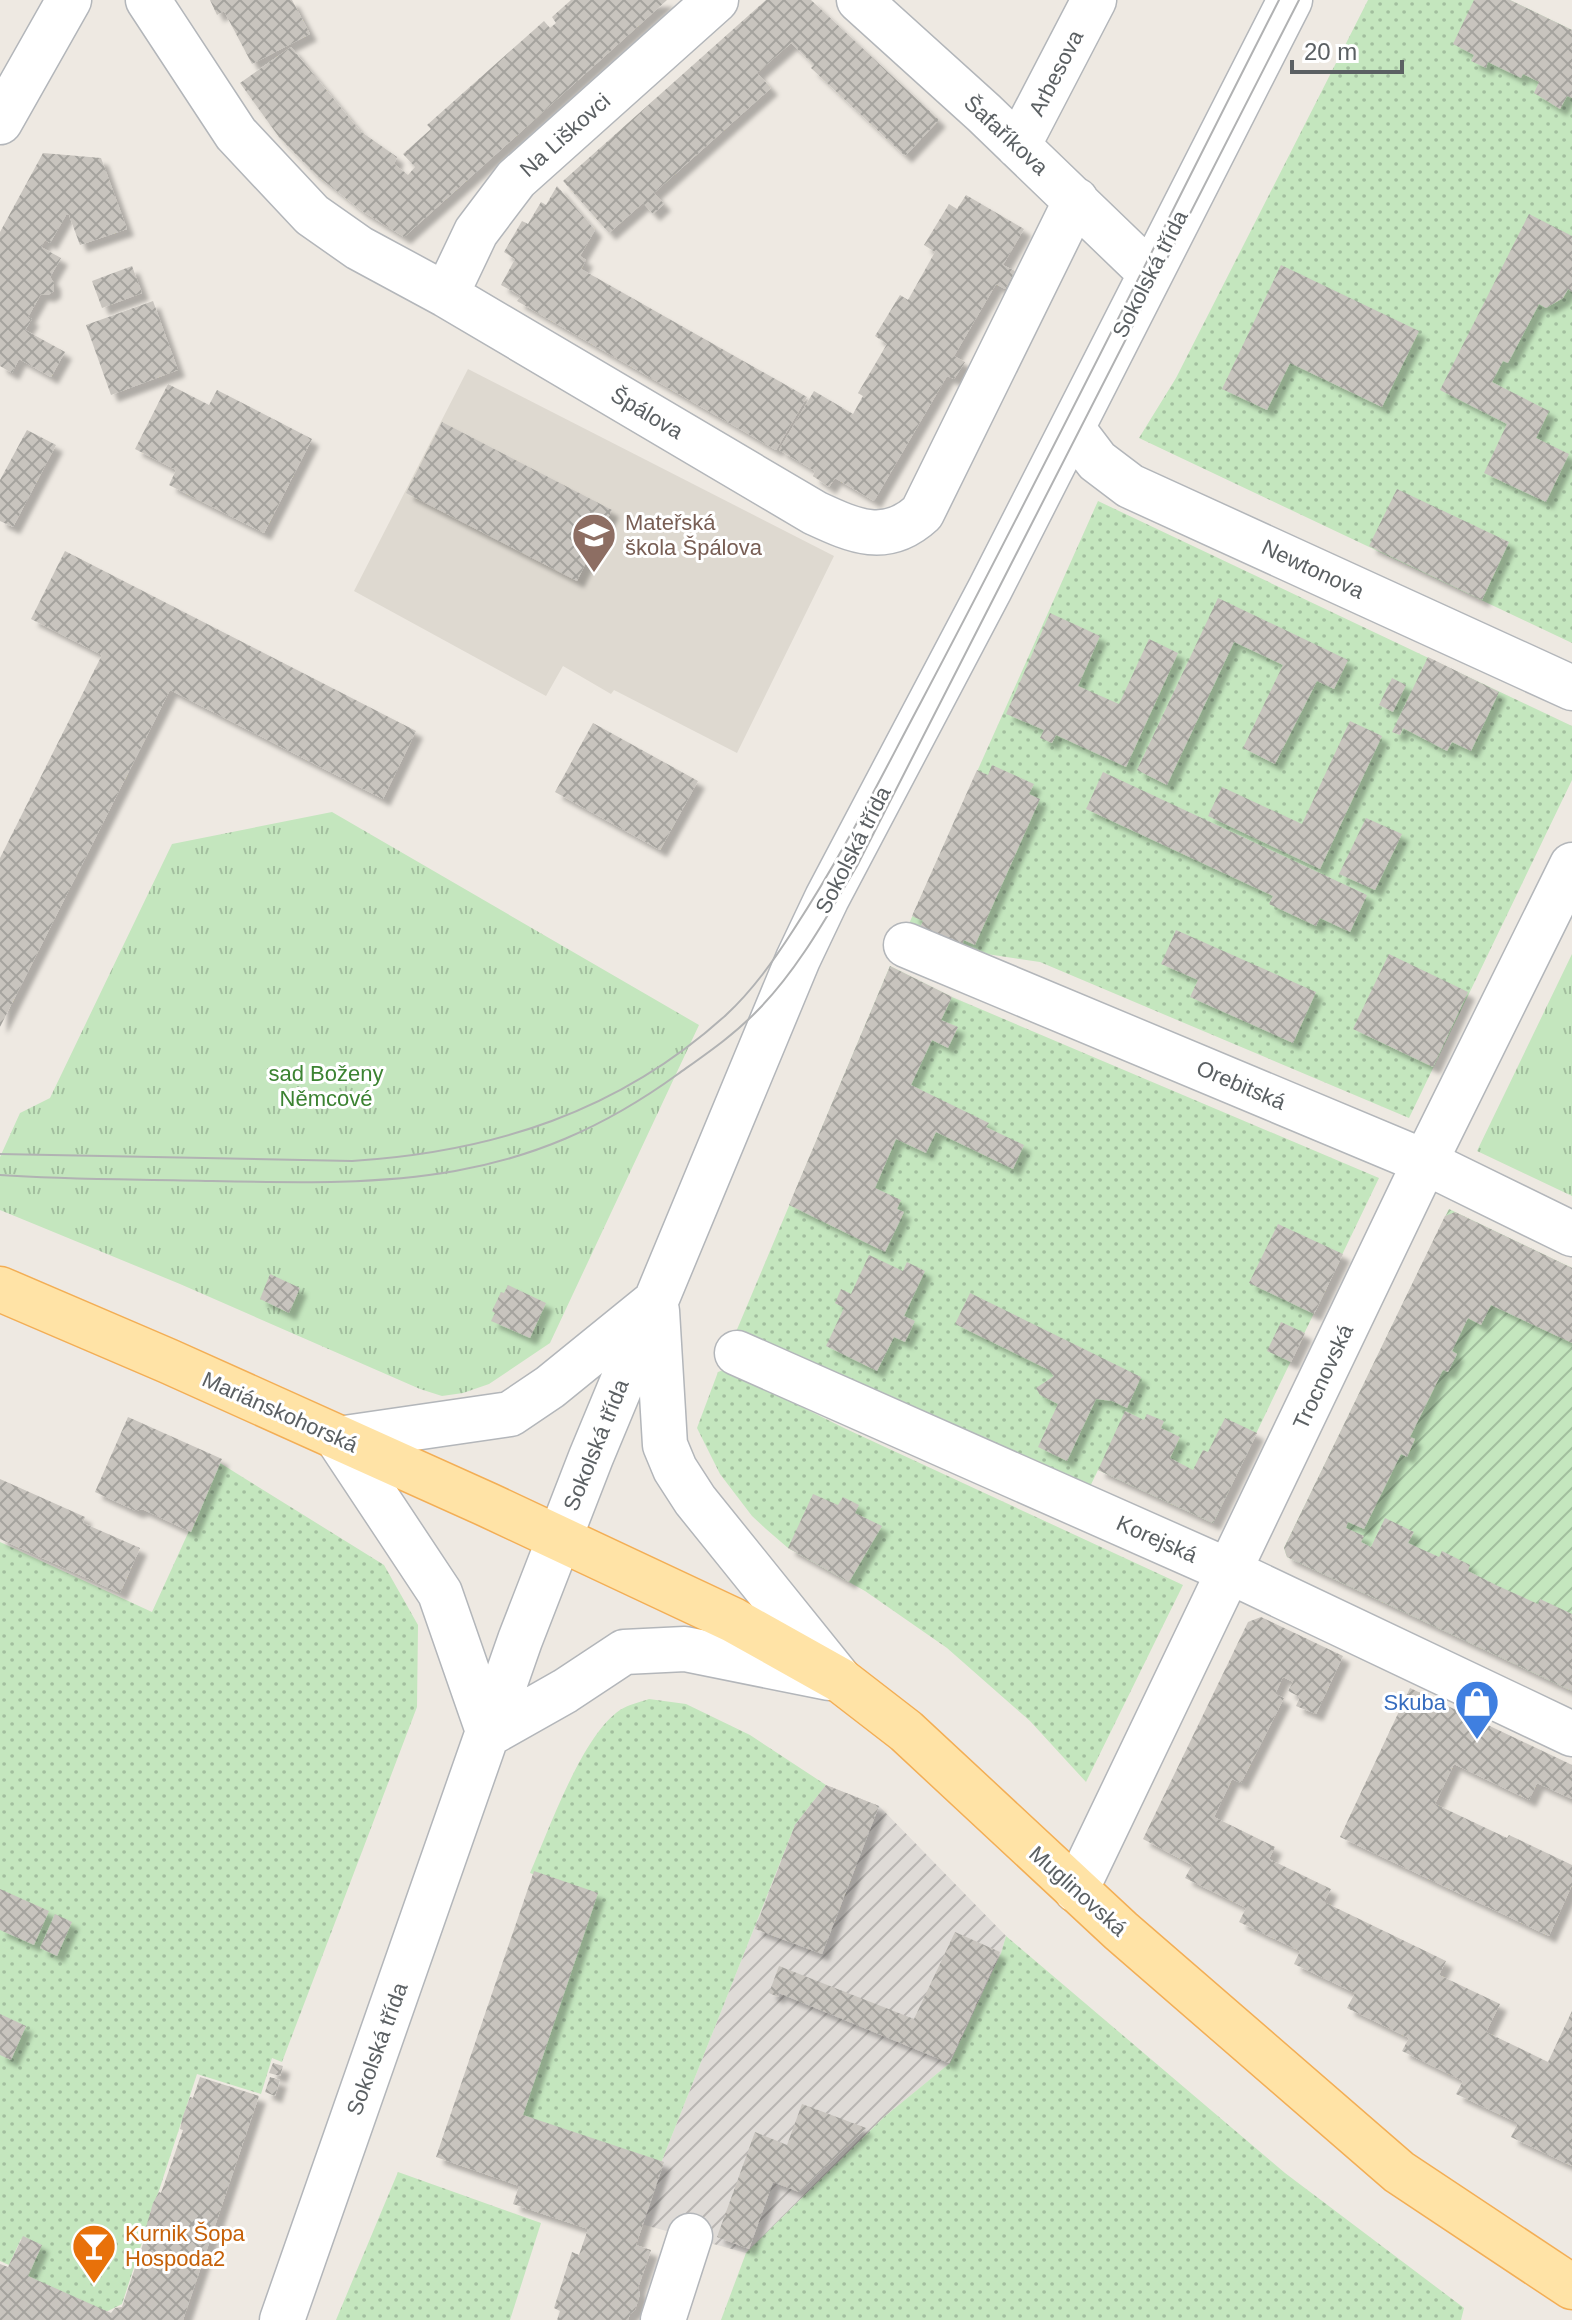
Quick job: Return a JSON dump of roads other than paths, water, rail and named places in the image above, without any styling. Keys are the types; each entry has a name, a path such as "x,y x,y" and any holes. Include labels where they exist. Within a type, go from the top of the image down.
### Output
{"main road":[{"name":"Mariánskohorská","path":"0,1289 168,1361 558,1539"},
{"name":"Muglinovská","path":"558,1539 733,1620 840,1680 906,1731 1076,1890 1399,2172 1569,2278"}],"street":[{"path":"0,122 69,0"},
{"name":"Špálova","path":"148,0 236,134 312,215 359,248 446,295 815,513 849,528 885,533 904,526 922,513 1076,200"},
{"name":"Na Liškovci","path":"446,295 476,232 516,179 716,0"},
{"name":"Šafaříkova","path":"859,0 1076,200 1150,273"},
{"name":"Arbesova","path":"1018,146 1094,0"},
{"name":"Sokolská třída","path":"282,2320 558,1539 798,959 1290,0"},
{"name":"Newtonova","path":"1072,428 1097,461 1130,486 1572,688"},
{"name":"Trocnovská","path":"1076,1890 1425,1162 1572,865"},
{"name":"Orebitská","path":"906,945 1425,1162 1572,1234"},
{"path":"656,1301 550,1387 510,1414 338,1439 440,1593 489,1734 565,1691 624,1652 685,1649 840,1680"},
{"path":"656,1301 665,1445 675,1469 695,1500 840,1680"},
{"name":"Korejská","path":"737,1353 1231,1572 1572,1734"},
{"path":"663,2320 690,2236"}],"tram line":[{"path":"0,1154 352,1161 455,1148 552,1121 598,1101 685,1049 726,1015 779,952 860,817 1012,527 1279,0"},
{"path":"0,1175 340,1182 455,1171 511,1158 566,1139 621,1111 678,1074 739,1028 773,994 799,959 857,866 1299,0"}],"place":[{"name":"Mateřská škola Špálova","path":"594,574"},
{"name":"Skuba","path":"1477,1741"},
{"name":"Kurnik Šopa Hospoda2","path":"94,2285"}],"park label":[{"name":"sad Boženy Němcové","path":"326,1086"}]}
